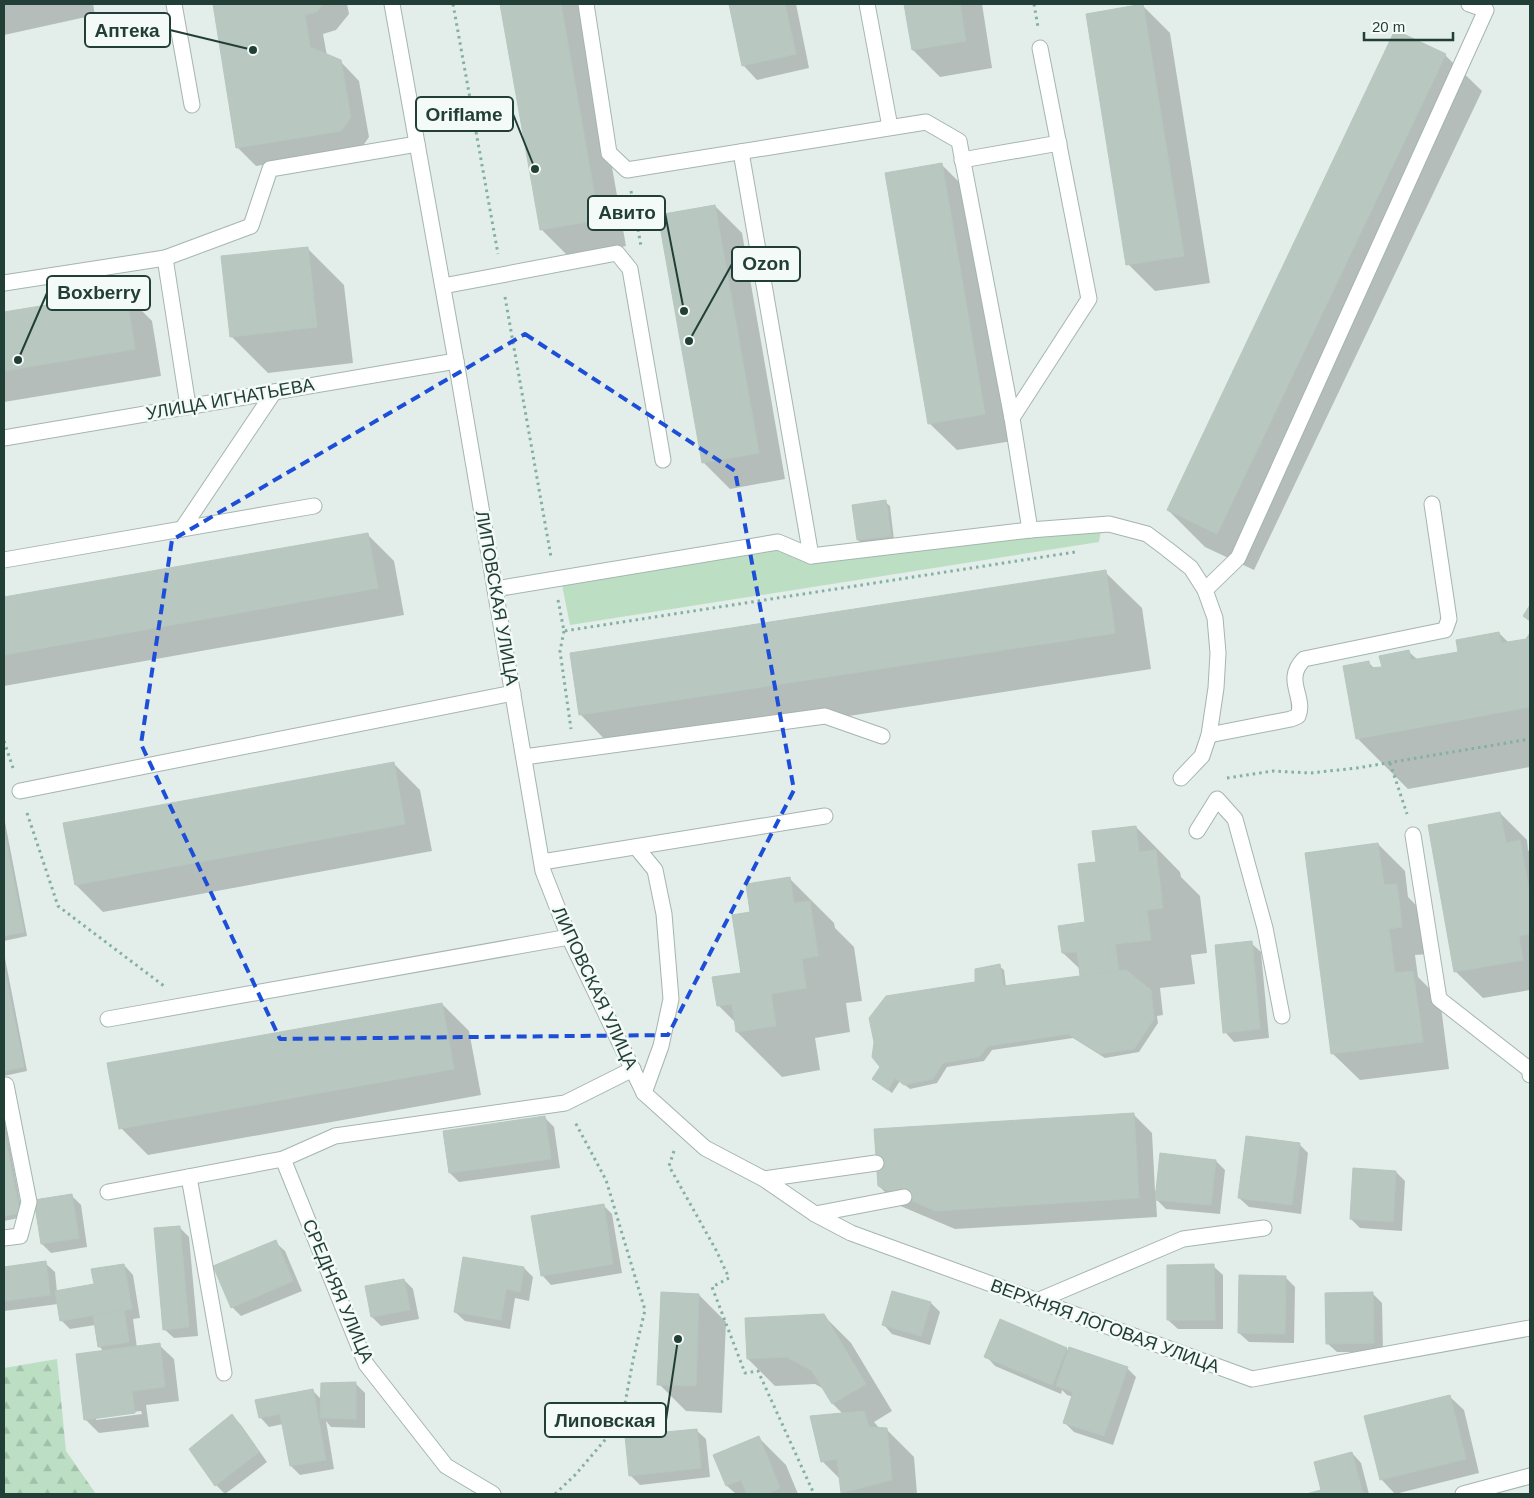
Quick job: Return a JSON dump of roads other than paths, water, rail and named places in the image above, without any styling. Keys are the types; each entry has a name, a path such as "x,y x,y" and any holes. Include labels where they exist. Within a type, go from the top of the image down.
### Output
{"street":[{"path":"174,4 192,105"},
{"name":"ЛИПОВСКАЯ УЛИЦА","path":"392,4 443,286 543,871 569,937 644,1093 705,1148"},
{"path":"586,4 609,153 627,170 926,122 959,141 1012,418 1030,530"},
{"path":"866,4 890,127"},
{"path":"1205,590 1238,558 1486,10 1469,4"},
{"path":"1012,418 1089,299 1040,48"},
{"path":"4,283 165,258 251,226 270,169 417,144"},
{"path":"962,160 1059,144"},
{"path":"741,152 812,556"},
{"path":"443,286 617,253 630,269 663,460"},
{"path":"165,258 188,406"},
{"name":"УЛИЦА ИГНАТЬЕВА","path":"4,438 456,361"},
{"path":"182,529 274,392"},
{"path":"1209,734 1291,720 1298,716 1300,711 1294,680 1297,666 1304,659 1445,630 1449,619 1432,504"},
{"path":"4,560 314,506"},
{"path":"495,589 778,542 812,556 1030,530 1109,524 1146,534 1168,549 1190,568 1205,590 1215,618 1218,653 1216,688 1209,734 1202,756 1182,778"},
{"path":"20,790 513,693"},
{"path":"524,757 825,716 882,736"},
{"path":"1197,831 1217,799 1235,819 1264,928 1282,1016"},
{"path":"542,862 825,816"},
{"path":"1413,835 1439,999 1530,1069 1530,1075"},
{"path":"636,848 655,870 664,914 671,999 661,1046 644,1093"},
{"path":"108,1019 569,937"},
{"path":"108,1192 283,1159 335,1136 565,1104 633,1069"},
{"path":"4,1238 20,1236 29,1202 6,1084"},
{"name":"ВЕРХНЯЯ ЛОГОВАЯ УЛИЦА","path":"705,1148 764,1180 815,1214 851,1233 1252,1379 1530,1328"},
{"name":"СРЕДНЯЯ УЛИЦА","path":"283,1159 366,1364 446,1466 493,1494"},
{"path":"764,1180 876,1163"},
{"path":"189,1177 224,1372"},
{"path":"815,1214 904,1197"},
{"path":"1037,1301 1183,1239 1264,1228"},
{"path":"1463,1494 1530,1476"}],"place":[{"name":"Аптека","path":"253,50"},
{"name":"Oriflame","path":"535,169"},
{"name":"Авито","path":"684,311"},
{"name":"Ozon","path":"689,341"},
{"name":"Boxberry","path":"18,360"},
{"name":"Липовская","path":"678,1339"}]}
